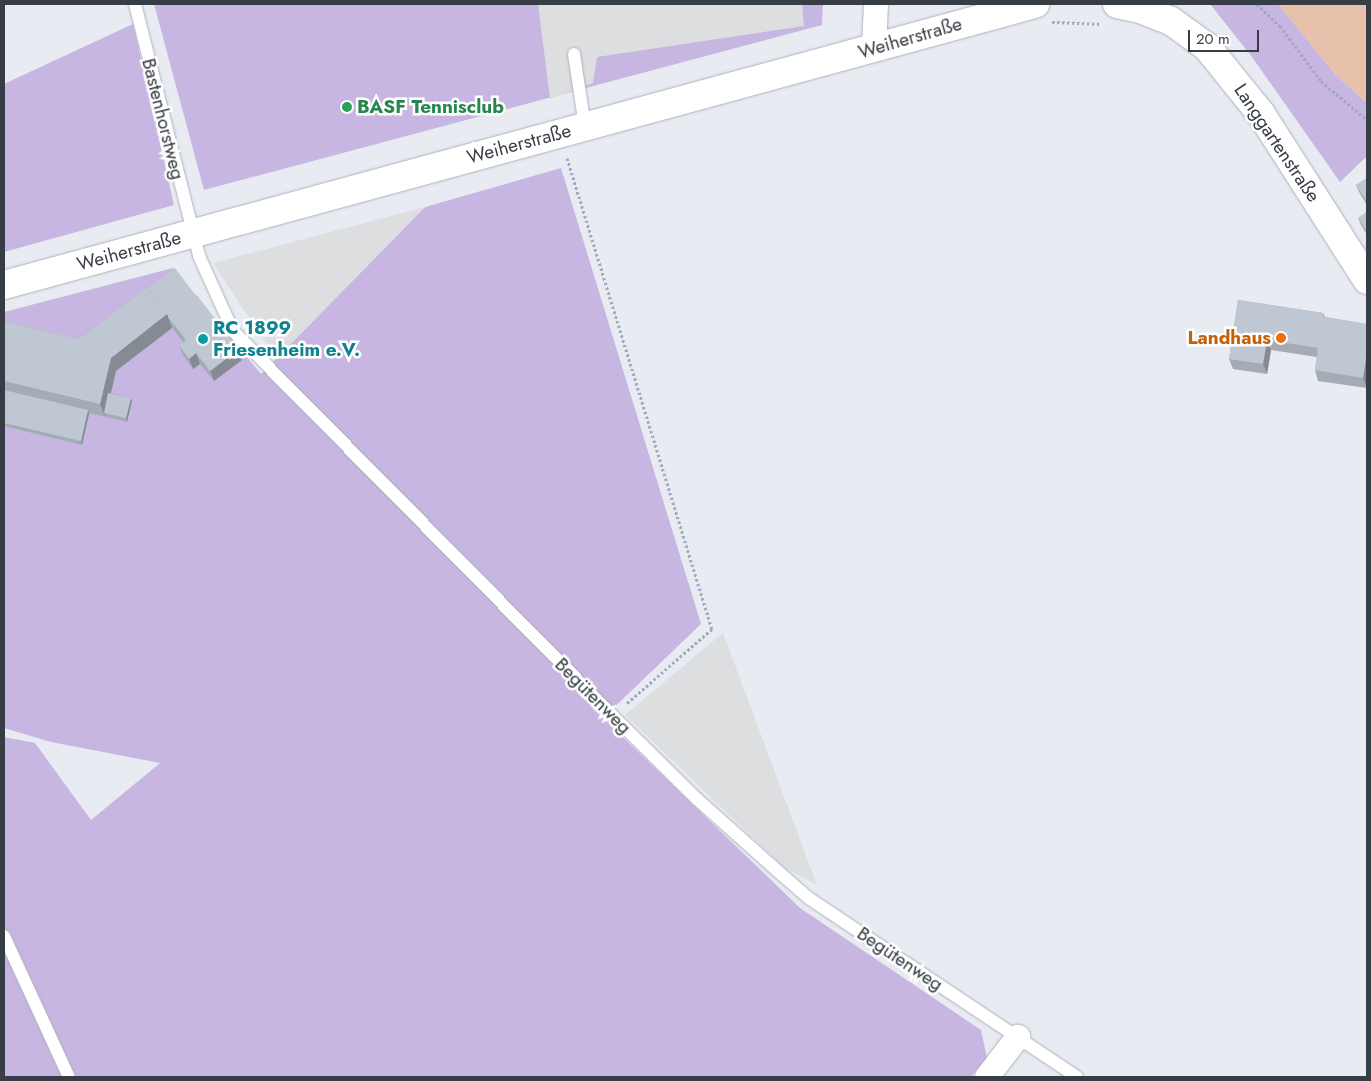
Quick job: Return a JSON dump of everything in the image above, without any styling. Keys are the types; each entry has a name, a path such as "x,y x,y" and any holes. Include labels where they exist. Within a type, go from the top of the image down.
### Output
{"street":[{"path":"874,48 876,4"},
{"path":"1110,14 1140,9 1170,12"},
{"name":"Langgartenstraße","path":"1170,12 1207,47 1261,114 1367,280"},
{"name":"Weiherstraße","path":"4,286 874,48 1039,14"},
{"path":"987,1077 1018,1038"}],"lane":[{"name":"Bastenhorstweg","path":"134,4 193,234"},
{"path":"574,54 585,127"},
{"name":"Begütenweg","path":"193,234 199,256 233,331 697,799 810,899 1077,1077"},
{"path":"4,936 69,1077"}],"path":[{"path":"1257,4 1280,26 1321,81 1367,120"},
{"path":"1039,14 1052,22 1110,14"},
{"path":"558,159 567,156 712,629 613,716"}],"shaded area":[{"name":"BASF Tennisclub","path":"154,4 823,4 822,25 204,190"},
{"path":"538,4 802,4 804,26 597,57 593,83 550,99"},
{"path":"1210,4 1278,4 1336,75 1367,103 1367,156 1340,182 1252,57"},
{"path":"1278,4 1367,4 1367,103 1336,75"},
{"path":"133,24 174,205 4,252 4,84"},
{"path":"561,168 701,624 603,718 800,908 981,1030 987,1058 971,1077 4,1077 4,737 35,743 91,820 160,763 51,742 4,728 4,312 173,268 261,374 425,207"},
{"path":"425,207 276,359 213,263"},
{"path":"723,633 817,885 785,868 625,715"}],"building":[{"path":"1367,178 1367,202 1356,185"},
{"path":"1367,212 1367,232 1358,218"},
{"path":"175,268 196,296 168,317 148,288"},
{"path":"147,287 167,314 111,358 100,404 4,381 4,321 79,339"},
{"name":"RC 1899 Friesenheim e.V.","path":"197,295 238,350 210,371 196,353 189,359 179,345 186,340 168,317"},
{"path":"1238,300 1323,313 1323,317 1367,324 1367,352 1363,378 1315,370 1318,348 1267,340 1263,364 1229,359"},
{"path":"4,390 88,410 81,441 4,423"},
{"path":"108,393 131,398 126,418 104,413"}],"place":[{"name":"BASF Tennisclub","path":"347,107"},
{"name":"Landhaus","path":"1281,338"},
{"name":"RC 1899 Friesenheim e.V.","path":"203,339"}]}
